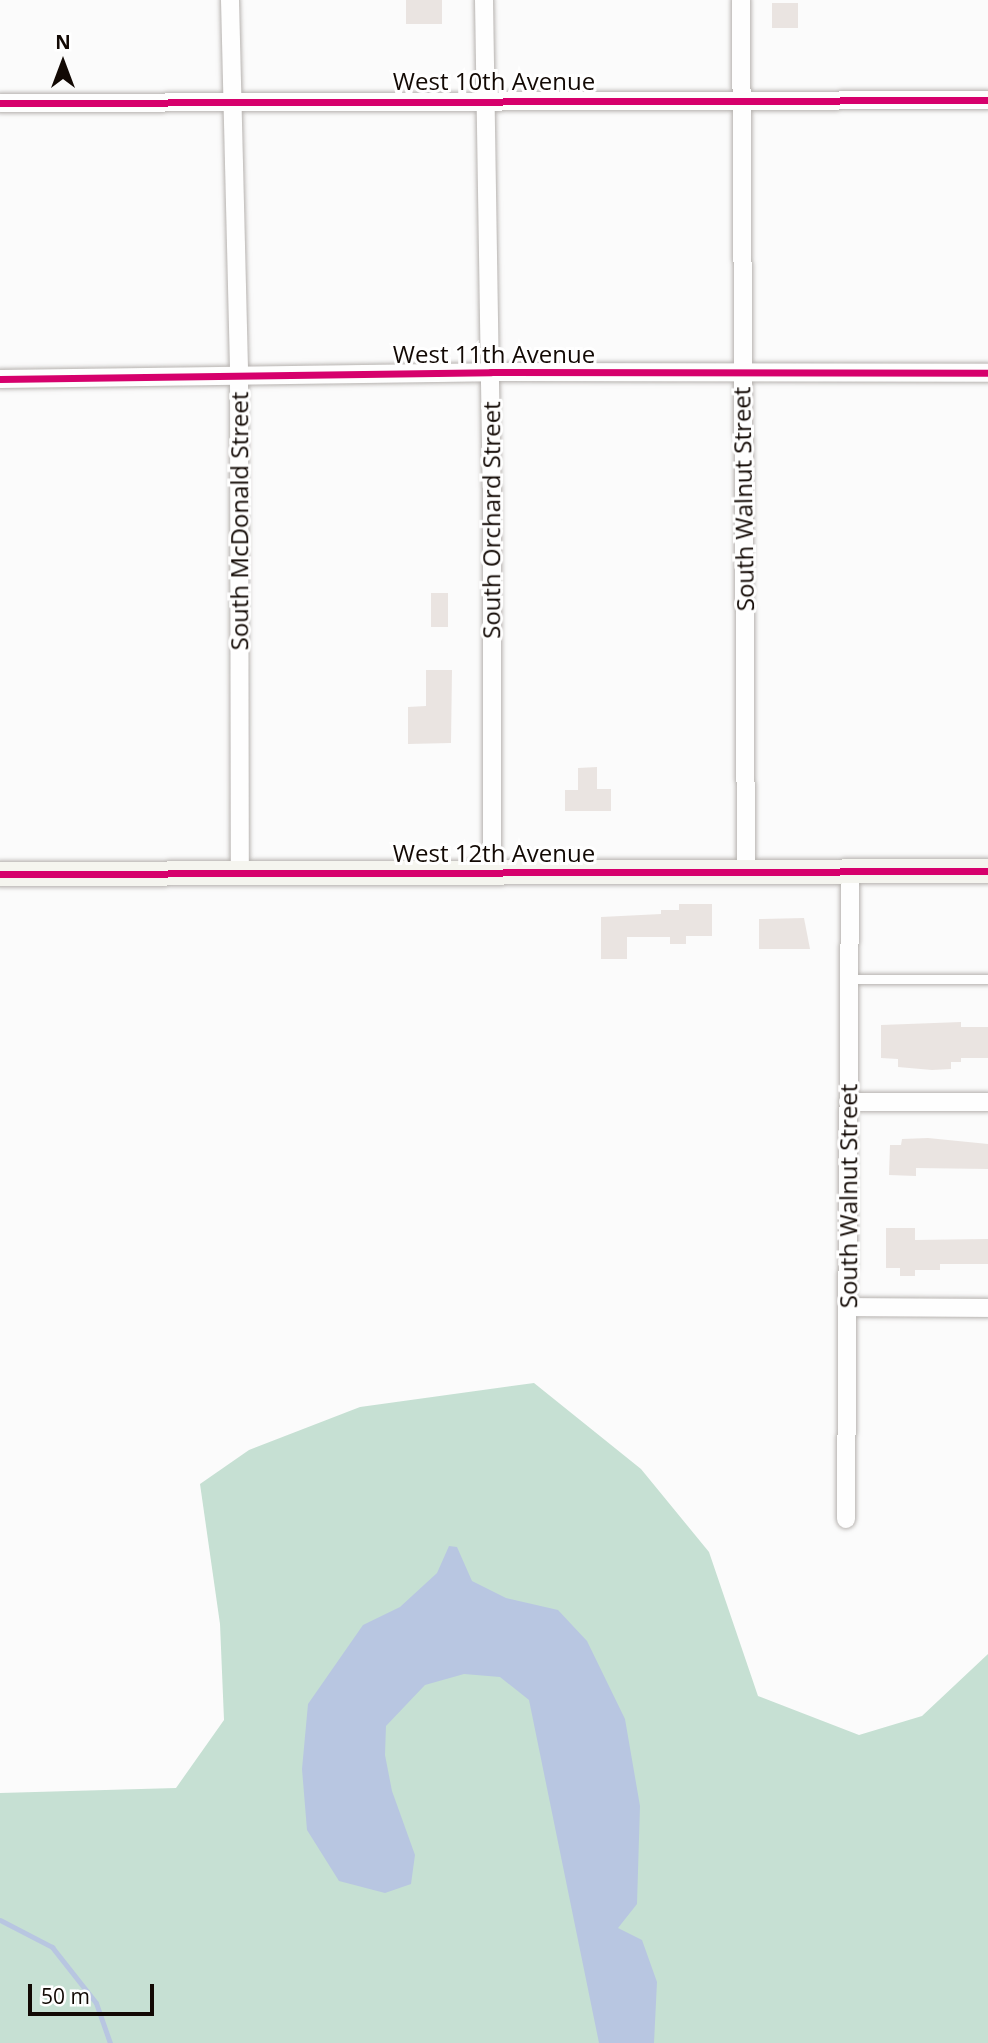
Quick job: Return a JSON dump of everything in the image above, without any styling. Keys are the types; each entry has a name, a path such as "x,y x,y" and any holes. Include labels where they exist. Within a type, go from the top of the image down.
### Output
{"main road":[{"name":"West 12th Avenue","path":"0,874 988,871"}],"street":[{"name":"South McDonald Street","path":"230,0 239,377 240,873"},
{"name":"South Orchard Street","path":"484,0 491,372 492,872"},
{"name":"South Walnut Street","path":"741,0 741,375 746,873"},
{"name":"West 10th Avenue","path":"0,103 988,100"},
{"name":"West 11th Avenue","path":"0,379 491,372 741,375 988,373"},
{"name":"South Walnut Street","path":"846,1519 850,873"},
{"path":"848,1102 988,1102"},
{"path":"848,1307 988,1308"}],"lane":[{"path":"850,979 988,979"}],"green space":[{"path":"534,1383 641,1469 709,1552 758,1696 859,1735 922,1716 988,1654 988,2043 0,2043 0,1793 176,1788 224,1720 220,1624 200,1484 249,1450 360,1407"}],"water":[{"path":"449,1546 457,1547 472,1581 506,1598 558,1610 587,1641 625,1719 640,1806 637,1904 618,1928 642,1940 657,1982 654,2043 599,2043 529,1700 500,1677 464,1674 425,1685 386,1726 385,1755 392,1791 415,1855 411,1884 385,1893 339,1881 307,1830 302,1769 308,1704 363,1625 400,1607 437,1573"}],"building":[{"path":"406,0 442,0 442,24 406,24"},
{"path":"772,3 798,3 798,28 772,28"},
{"path":"431,593 448,593 448,627 431,627"},
{"path":"426,670 452,670 451,743 408,744 408,707 426,706"},
{"path":"597,767 597,789 611,789 611,811 565,811 565,790 578,790 578,768"},
{"path":"679,904 712,904 712,936 686,936 686,944 670,944 670,937 627,937 627,959 601,959 601,917 661,914 661,910 679,910"},
{"path":"804,918 810,949 759,949 759,919"},
{"path":"961,1022 961,1027 988,1027 988,1058 961,1058 961,1062 951,1062 951,1069 932,1070 898,1067 898,1059 881,1058 881,1025"},
{"path":"928,1138 988,1144 988,1169 916,1168 916,1176 889,1175 890,1145 901,1145 902,1139"},
{"path":"886,1228 915,1228 915,1240 988,1239 988,1264 940,1264 940,1270 915,1270 915,1276 900,1276 900,1268 886,1268"}],"waterway":[{"path":"0,1920 52,1947 96,2003 110,2043"}],"cycle path":[{"path":"0,103 988,100"},
{"path":"0,379 491,372 988,373"},
{"path":"0,874 988,871"}]}
